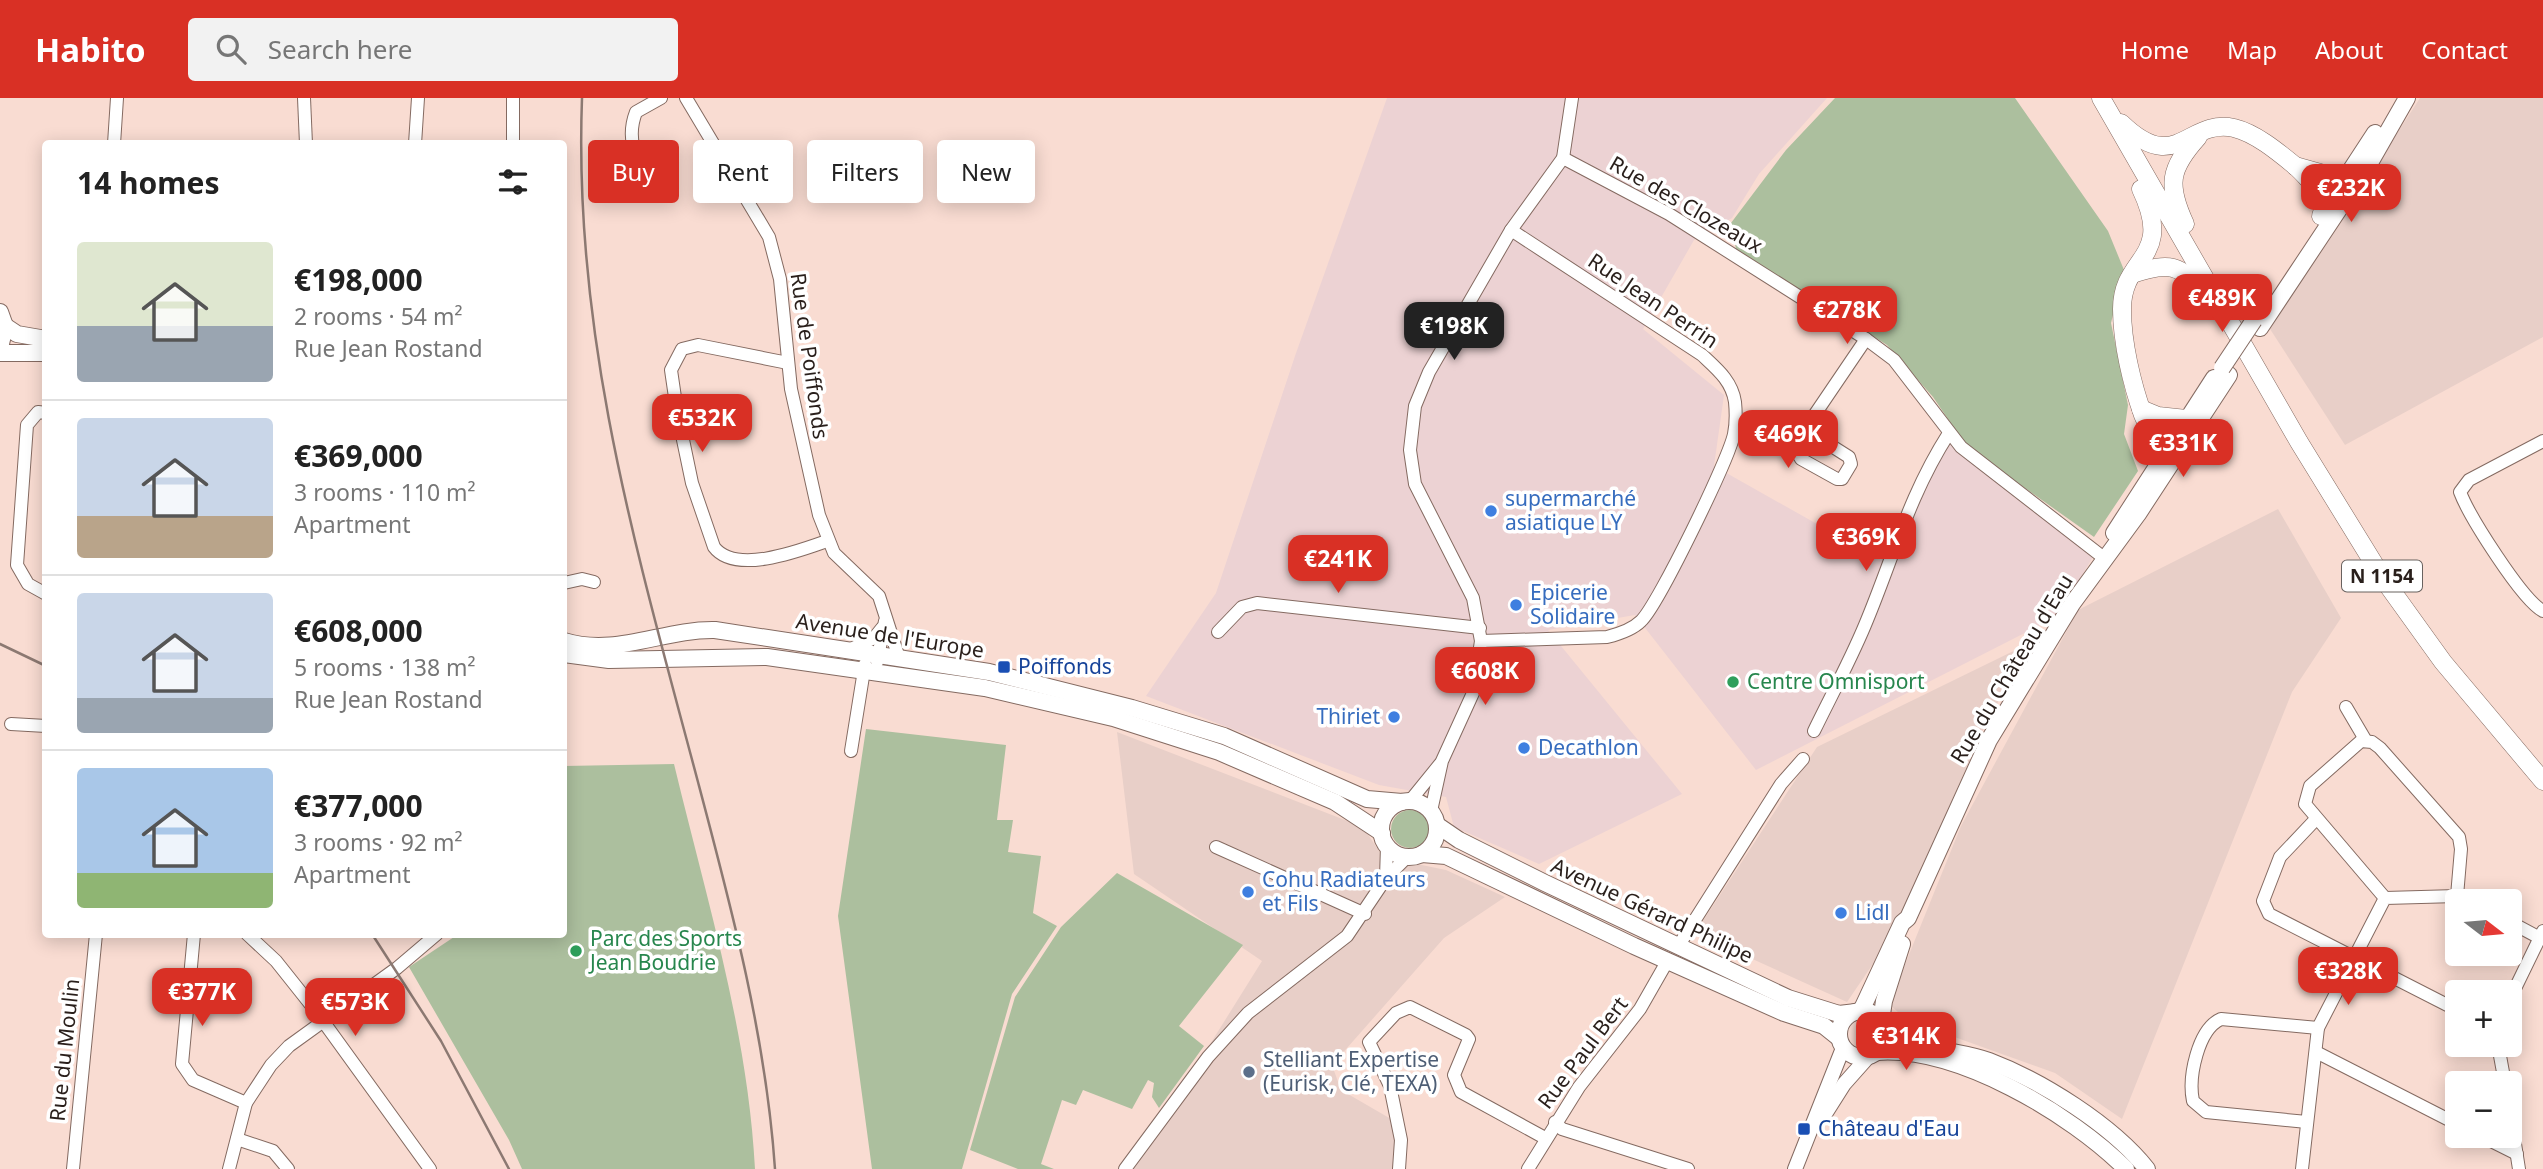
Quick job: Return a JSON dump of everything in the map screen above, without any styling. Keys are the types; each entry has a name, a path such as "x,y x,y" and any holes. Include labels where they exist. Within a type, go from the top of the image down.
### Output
{"main road":[{"path":"2225,372 2257,324 2335,189 2396,98"},
{"path":"2257,324 2335,189 2407,98"},
{"path":"2105,104 2138,139 2153,145 2170,146 2221,127 2234,128 2250,134 2295,166 2335,189"},
{"name":"N 1154","path":"2105,104 2205,280 2384,580 2443,662 2543,781"},
{"path":"2200,135 2179,160 2174,171 2172,189 2176,205 2201,259 2205,280"},
{"path":"2134,157 2131,168 2149,205 2154,234 2151,246 2125,290 2122,312 2141,409 2174,432 2161,458"},
{"path":"2135,274 2161,265 2182,270 2221,307"},
{"path":"3,319 17,334 42,338"},
{"path":"3,319 0,350 42,353"},
{"name":"Rue du Château d'Eau","path":"2174,432 2225,372"},
{"name":"Rue du Château d'Eau","path":"1882,1024 1908,918 1989,740 2072,604 2104,558 2133,523 2174,432 2225,372"},
{"name":"Rue du Château d'Eau","path":"2104,558 2127,511 2161,458"},
{"name":"Avenue de l'Europe","path":"567,641 612,647 686,631 715,630 989,673 1132,708 1224,736 1367,799 1406,801"},
{"name":"Avenue de l'Europe","path":"567,654 608,660 754,656 870,671 1026,697 1112,718 1220,752 1335,802 1385,839"},
{"path":"1406,801 1434,818 1434,842 1415,855 1385,839 1384,817 1406,801"},
{"name":"Avenue Gérard Philipe","path":"1434,818 1460,840 1788,998 1839,1014 1859,1011"},
{"name":"Avenue Gérard Philipe","path":"1415,855 1446,856 1784,1013 1824,1026 1841,1043"},
{"name":"Rue du Château d'Eau","path":"1859,1011 1902,923 1908,918"},
{"path":"2126,1169 2071,1122 2025,1093 1938,1060 1903,1052 1857,1057 1841,1043 1844,1019 1859,1011 1872,1013 1882,1024 1920,1045 1984,1060 2031,1082 2079,1110 2121,1142 2147,1169"},
{"path":"1872,1055 1884,1041 1882,1024"}],"street":[{"path":"114,140 117,98"},
{"path":"304,98 306,140"},
{"path":"415,140 418,98"},
{"path":"513,98 513,140"},
{"path":"632,140 630,127 635,112 661,98"},
{"name":"Rue de Poiffonds","path":"686,98 769,237 780,279 798,429 827,541 834,553 879,596 899,658"},
{"path":"1434,818 1442,761 1473,693 1480,635 1473,598 1415,484 1411,431 1415,406 1429,372 1511,230 1563,158 1572,98"},
{"name":"Rue des Clozeaux","path":"1563,158 1679,220 1866,339 1894,360 1961,447 2104,558"},
{"name":"Rue Jean Perrin","path":"1217,632 1242,607 1257,603 1480,635 1608,637 1622,633 1641,622 1657,601 1734,436 1732,389 1724,376 1702,355 1511,230"},
{"path":"1811,433 1809,423 1866,339"},
{"path":"788,363 698,345 682,349 671,370 685,456 714,547 721,557 736,560 780,557 827,541"},
{"path":"42,412 38,412 27,425 18,565 28,584 42,592"},
{"path":"1814,731 1866,624 1904,517 1931,461 1949,433"},
{"path":"2543,441 2469,480 2460,492 2497,554 2534,606 2543,611"},
{"path":"567,582 582,579 594,582"},
{"path":"847,650 874,638 886,618"},
{"path":"851,751 873,654 886,618"},
{"path":"2346,708 2366,741 2379,748 2459,837 2462,889"},
{"path":"11,724 42,726"},
{"path":"2366,741 2355,744 2310,786 2305,804 2385,898 2445,899"},
{"path":"1679,945 1781,784 1803,759"},
{"path":"1406,801 1442,761"},
{"path":"2316,819 2280,857 2265,892 2264,907 2275,918 2445,1004"},
{"path":"1385,839 1386,878"},
{"path":"1216,847 1365,914"},
{"path":"1125,1169 1208,1058 1248,1013 1347,936 1365,914 1386,878 1415,855"},
{"path":"2302,1169 2318,1028 2385,898"},
{"path":"2519,980 2541,934 2522,927"},
{"name":"Rue du Moulin","path":"73,1169 96,938"},
{"path":"194,938 183,1064 193,1080 246,1103"},
{"path":"251,938 276,961 430,1169"},
{"path":"229,1169 246,1103 271,1065 289,1046 397,968 433,938"},
{"name":"Rue Paul Bert","path":"1528,1169 1555,1122 1640,1009 1668,960"},
{"path":"1399,1169 1401,1140 1390,1086 1369,1042 1379,1028 1404,1008 1414,1008 1469,1039 1454,1075 1461,1092 1545,1138"},
{"path":"2307,1122 2206,1112 2193,1101 2194,1072 2209,1027 2221,1019 2318,1028"},
{"path":"1795,1169 1812,1132 1841,1043"},
{"path":"2316,1052 2445,1118"},
{"path":"1812,1132 1844,1084 1872,1055"},
{"path":"1555,1122 1562,1129 1688,1169"},
{"path":"237,1139 273,1151 288,1169"},
{"path":"2505,1148 2517,1154"},
{"path":"2516,1148 2519,1169"}],"shaded area":[{"path":"1387,98 1827,98 1759,174 1732,218 1694,240 1643,329 1724,395 1714,466 1881,560 1946,431 2094,555 2058,616 1756,770 1635,615 1548,630 1682,794 1539,864 1454,827 1446,797 1379,785 1146,696 1216,593 1295,356"},
{"path":"2420,98 2543,98 2543,337 2345,445 2270,329"},
{"path":"2278,509 2341,618 2292,692 2122,1119 2055,1073 1907,1020 1889,1004 1961,826 2078,610"},
{"path":"2034,641 1987,721 1892,936 1847,1002 1695,933 1817,747"},
{"path":"1117,732 1363,827 1383,857 1446,870 1505,897 1444,938 1332,1065 1341,1090 1391,1119 1394,1129 1394,1169 1132,1169 1262,961 1134,874"}],"green space":[{"path":"1835,98 2015,98 2108,231 2124,270 2111,323 2128,405 2124,434 2138,471 2094,537 1967,447 1933,397 1887,345 1736,249 1731,223 1786,150"},
{"path":"866,729 1006,745 997,820 1013,820 1008,852 1041,856 1033,913 1057,926 1012,994 962,1169 872,1169 838,916"},
{"name":"Parc des Sports Jean Boudrie","path":"674,764 735,1016 751,1118 755,1169 522,1169 509,1140 409,967 452,938 567,938 567,766"},
{"path":"1410,810 1423,816 1429,829 1423,842 1410,848 1397,842 1391,829 1397,816"},
{"path":"1117,873 1243,945 1179,1026 1204,1046 1159,1108 1152,1097 1154,1083 1148,1080 1132,1109 1083,1090 1076,1105 1062,1100 1041,1164 1054,1169 1018,1169 970,1150 1015,997 1061,927"}],"railway":[{"path":"582,98 582,187 588,274 599,360 614,444 632,528 746,974 764,1071 775,1169"},
{"path":"0,644 42,664"},
{"path":"375,938 441,1041 509,1169"}],"place":[{"name":"supermarché asiatique LY","path":"1491,511"},
{"name":"Epicerie Solidaire","path":"1516,605"},
{"name":"Poiffonds","path":"1004,667"},
{"name":"Centre Omnisport","path":"1733,682"},
{"name":"Thiriet","path":"1394,717"},
{"name":"Decathlon","path":"1524,748"},
{"name":"Cohu Radiateurs et Fils","path":"1248,892"},
{"name":"Lidl","path":"1841,913"},
{"name":"Parc des Sports Jean Boudrie","path":"576,951"},
{"name":"Stelliant Expertise (Eurisk, Clé, TEXA)","path":"1249,1072"},
{"name":"Château d'Eau","path":"1804,1129"}]}
